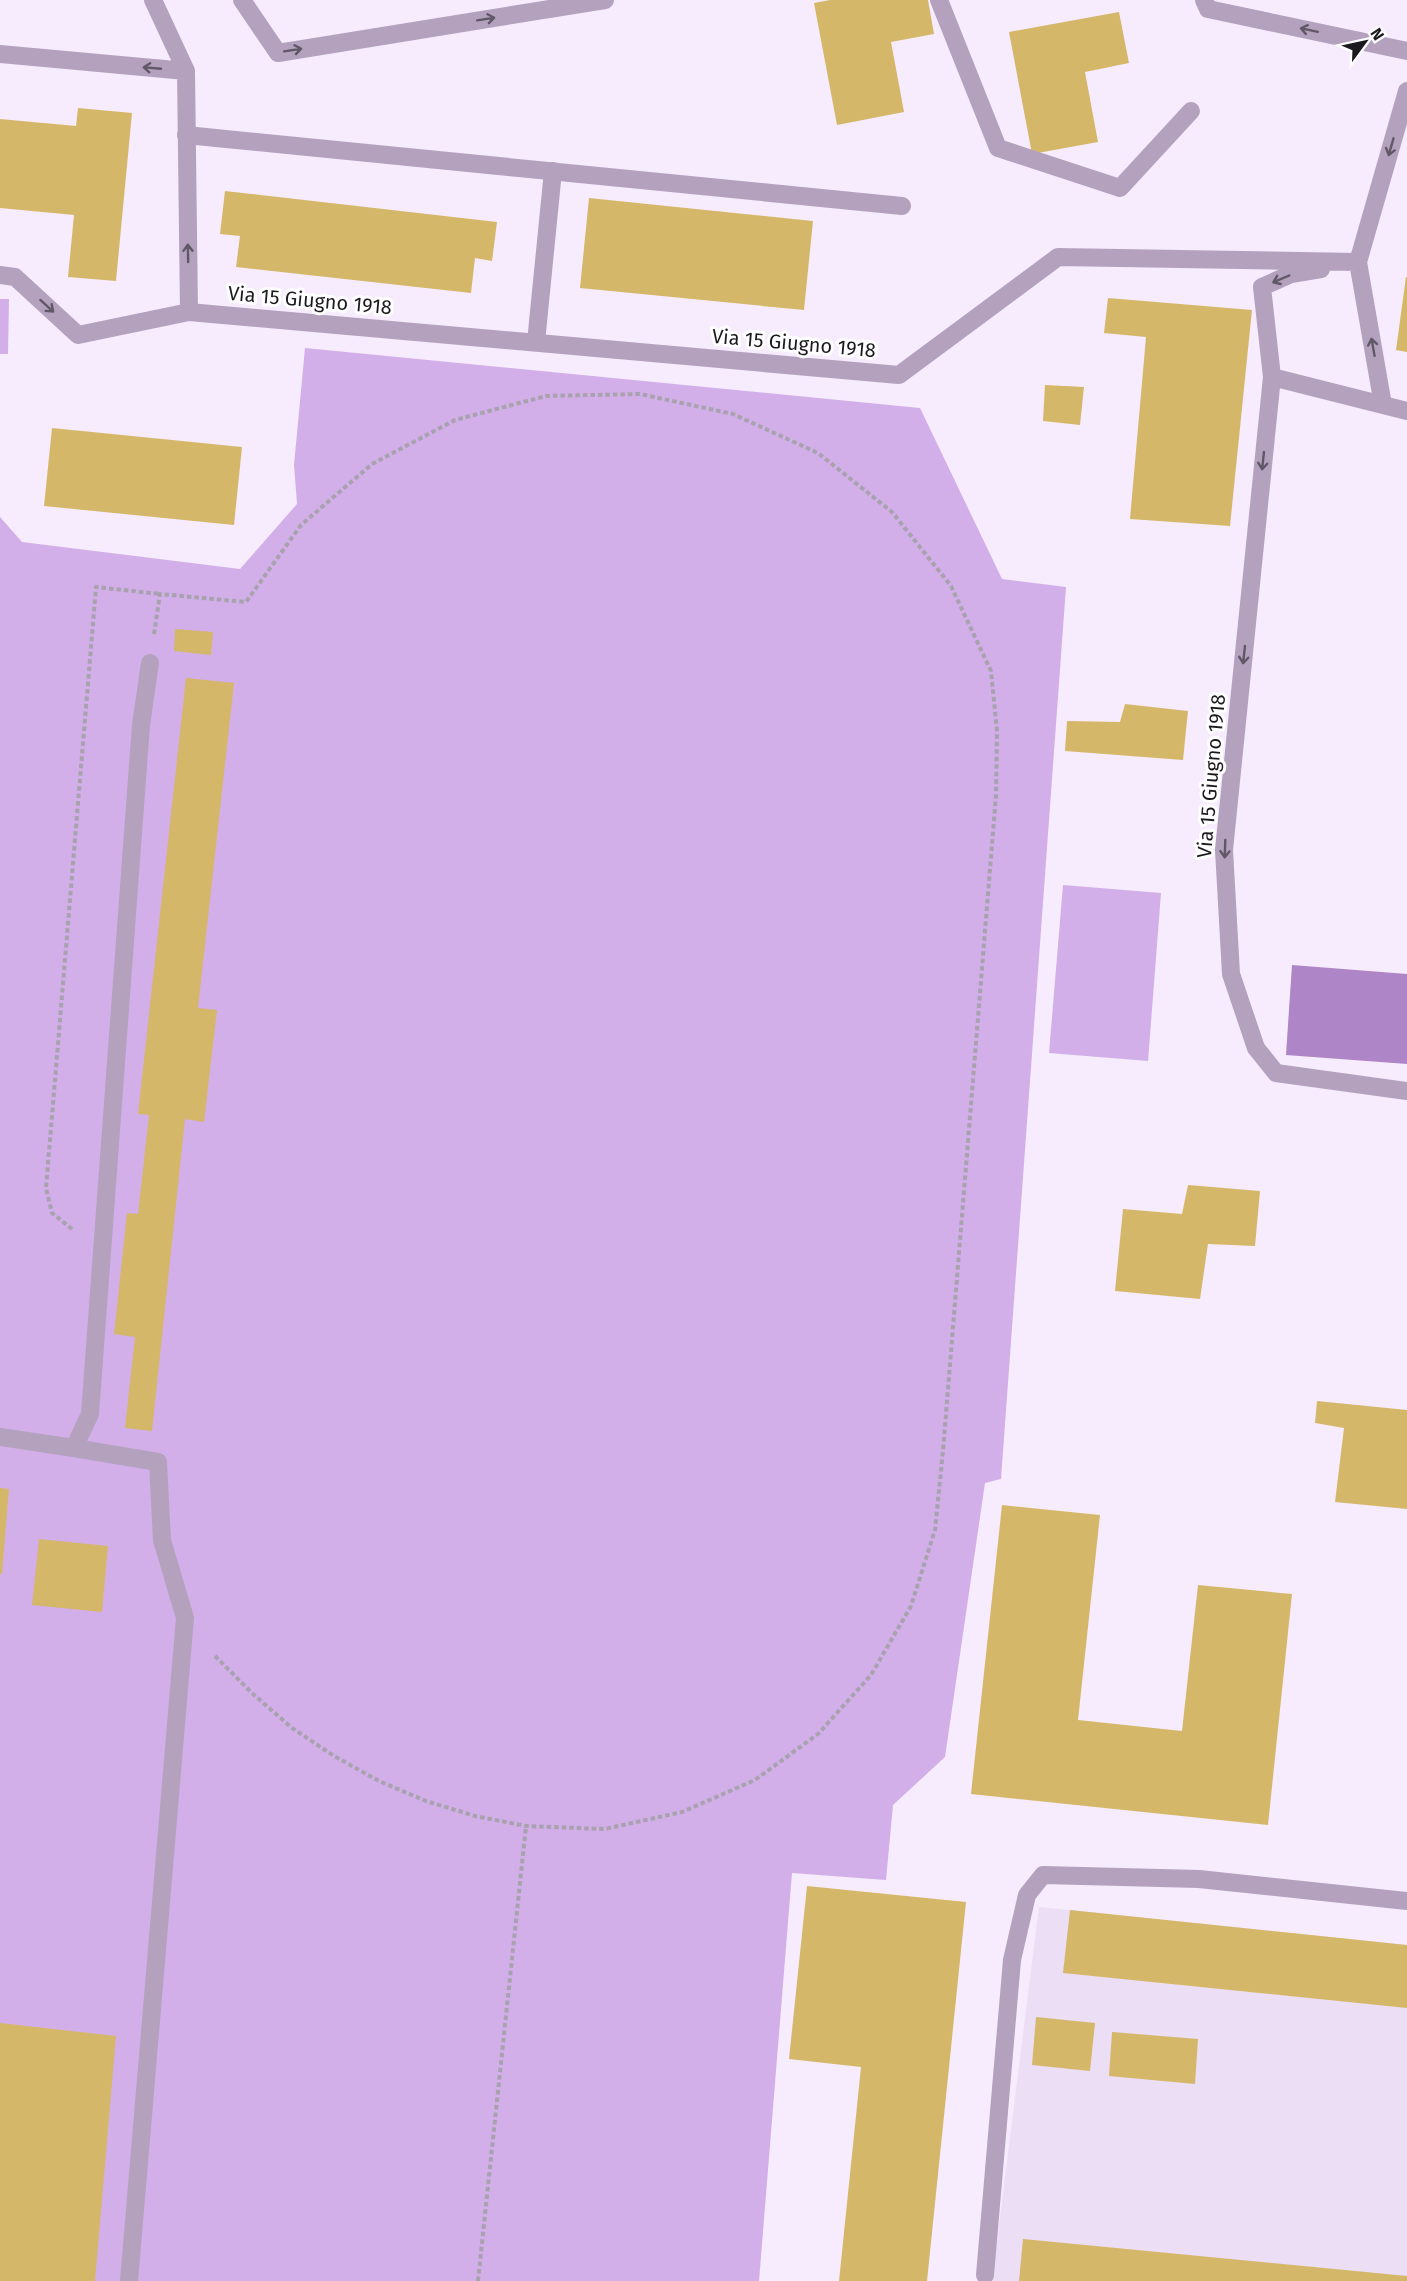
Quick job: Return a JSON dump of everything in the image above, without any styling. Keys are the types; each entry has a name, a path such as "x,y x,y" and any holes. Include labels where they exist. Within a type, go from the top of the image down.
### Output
{"street":[{"path":"153,0 186,71 189,312"},
{"path":"242,0 278,53 605,0"},
{"path":"939,0 998,148 1120,188 1191,111"},
{"path":"1204,0 1208,9 1407,51"},
{"path":"0,54 186,71"},
{"path":"1383,405 1358,262 1407,91"},
{"path":"186,135 902,206"},
{"path":"536,342 553,171"},
{"name":"Via 15 Giugno 1918","path":"0,275 15,277 78,335 189,312 899,375 1058,256 1358,262"},
{"name":"Via 15 Giugno 1918","path":"1358,262 1292,274 1262,287 1272,377 1224,850 1232,974 1256,1047 1276,1073 1407,1091"},
{"path":"1272,377 1407,411"},
{"path":"74,1448 90,1414 141,725 150,663"},
{"path":"0,1437 158,1462 162,1540 185,1618 129,2281"},
{"path":"985,2275 1012,1960 1027,1895 1043,1875 1199,1879 1407,1901"}],"path":[{"path":"102,1252 52,1213 46,1188 96,587 246,602 301,525 372,464 455,420 546,396 640,394 733,414 818,453 892,512 951,586 991,672 997,731 996,795 944,1451 935,1530 911,1606 871,1675 818,1734 755,1780 682,1812 604,1829 526,1826 475,1816 426,1801 379,1781 334,1756 292,1728 253,1694 217,1658 185,1618"},
{"path":"155,626 160,594"},
{"path":"478,2281 526,1826"}],"shaded area":[{"path":"0,299 9,299 8,354 0,354"},
{"path":"305,348 920,408 1002,579 1066,587 1001,1479 985,1483 945,1757 893,1805 886,1880 792,1873 759,2281 0,2281 0,517 22,542 240,569 297,504 294,465"},
{"path":"1063,885 1161,893 1148,1061 1049,1053"},
{"path":"1292,965 1407,974 1407,1064 1286,1055"},
{"path":"1039,1907 1407,1945 1407,2281 992,2281"}],"building":[{"path":"830,0 928,0 934,34 891,42 904,112 837,125 814,3"},
{"path":"1119,12 1129,63 1085,72 1098,142 1032,154 1009,32"},
{"path":"78,108 132,113 116,281 68,277 74,215 0,208 0,119 76,126"},
{"path":"225,191 497,222 492,261 475,258 471,293 236,267 240,236 220,234"},
{"path":"589,198 813,221 804,310 580,288"},
{"path":"1407,277 1407,352 1396,350"},
{"path":"1108,298 1252,310 1230,526 1130,519 1146,337 1104,333"},
{"path":"1045,385 1084,387 1080,425 1043,421"},
{"path":"52,428 242,447 234,525 44,506"},
{"path":"175,629 213,632 211,655 174,651"},
{"path":"186,678 234,683 198,1008 217,1010 204,1122 185,1119 152,1431 125,1428 135,1337 114,1334 127,1213 138,1214 149,1115 138,1114"},
{"path":"1125,704 1188,711 1183,760 1065,751 1067,721 1120,722"},
{"path":"1188,1185 1260,1191 1255,1246 1208,1244 1200,1299 1115,1291 1123,1209 1182,1214"},
{"path":"1317,1401 1407,1410 1407,1509 1335,1502 1344,1428 1315,1423"},
{"path":"0,1488 9,1489 2,1574 0,1574"},
{"path":"1002,1505 1100,1515 1078,1720 1182,1731 1198,1585 1292,1594 1268,1825 971,1794"},
{"path":"39,1539 108,1546 102,1612 32,1605"},
{"path":"807,1886 966,1902 927,2281 839,2281 861,2067 789,2059"},
{"path":"1070,1910 1407,1945 1407,2008 1063,1973"},
{"path":"1036,2017 1095,2023 1090,2071 1032,2065"},
{"path":"0,2023 116,2036 95,2281 0,2281"},
{"path":"1112,2032 1198,2039 1195,2084 1109,2076"},
{"path":"1023,2239 1407,2276 1407,2281 1019,2281"}]}
